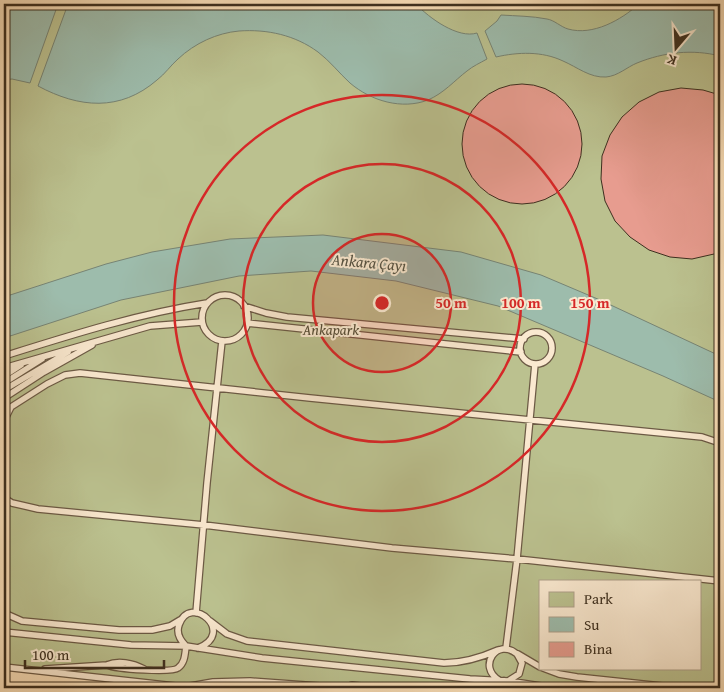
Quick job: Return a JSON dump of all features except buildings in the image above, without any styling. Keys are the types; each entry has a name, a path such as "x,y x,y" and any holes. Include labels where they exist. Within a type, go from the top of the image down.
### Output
{"lane":[{"path":"4,356 95,328 164,310 207,303 218,296 225,295 232,296 244,306 287,317 524,339"},
{"path":"207,303 202,312 202,322 207,333 213,338 222,341 235,339 241,334 247,323 247,313 244,306"},
{"path":"4,369 150,326 202,322"},
{"path":"247,323 521,352"},
{"path":"541,332 550,338 552,354 545,362 535,364 525,360 521,352 521,345 524,339 530,333 541,332"},
{"path":"4,398 44,372 100,340"},
{"path":"196,612 222,341"},
{"path":"4,390 76,347"},
{"path":"4,383 48,355"},
{"path":"4,376 30,360"},
{"path":"506,648 517,559 535,364"},
{"path":"4,421 11,407 47,384 65,375 80,373 702,437 720,443"},
{"path":"4,498 12,503 38,509 204,525 392,548 517,559 720,581"},
{"path":"4,613 22,622 119,630 152,630 170,626 196,612 207,616 213,631 212,636 205,645 198,648"},
{"path":"30,670 107,665 114,668 136,670 174,671 183,663 186,646 179,634 179,624 182,619"},
{"path":"210,621 227,634 247,641 444,663 460,663 477,659 506,648 513,650 539,666"},
{"path":"4,632 121,644 186,646 262,658 504,681 554,688"},
{"path":"498,650 490,658 490,669 492,674 511,688"},
{"path":"504,681 516,677 521,669 522,663 517,654"},
{"path":"4,667 193,688"},
{"path":"548,670 568,676 681,688"},
{"path":"184,687 213,682 250,681 346,688 352,685 378,688"}],"green space":[{"name":"Ankapark","path":"4,4 720,4 720,688 166,688 4,669"}],"water":[{"path":"4,4 58,4 30,83 12,79 4,80"},
{"path":"68,4 416,4 444,26 461,33 477,33 487,59 469,69 444,90 428,100 418,103 397,104 367,95 350,83 322,56 300,41 270,32 239,31 223,34 199,44 178,59 157,80 129,98 114,102 84,102 69,99 38,86"},
{"path":"639,4 720,4 720,56 689,52 668,54 647,59 614,75 600,77 547,55 521,53 496,57 485,31 501,15 547,19 568,29 577,31 587,30 615,21"},
{"name":"Ankara Çayı","path":"323,235 461,252 541,275 600,300 720,356 720,402 498,306 396,281 311,271 239,276 121,300 4,338 4,297 106,264 152,252 230,239"}]}
